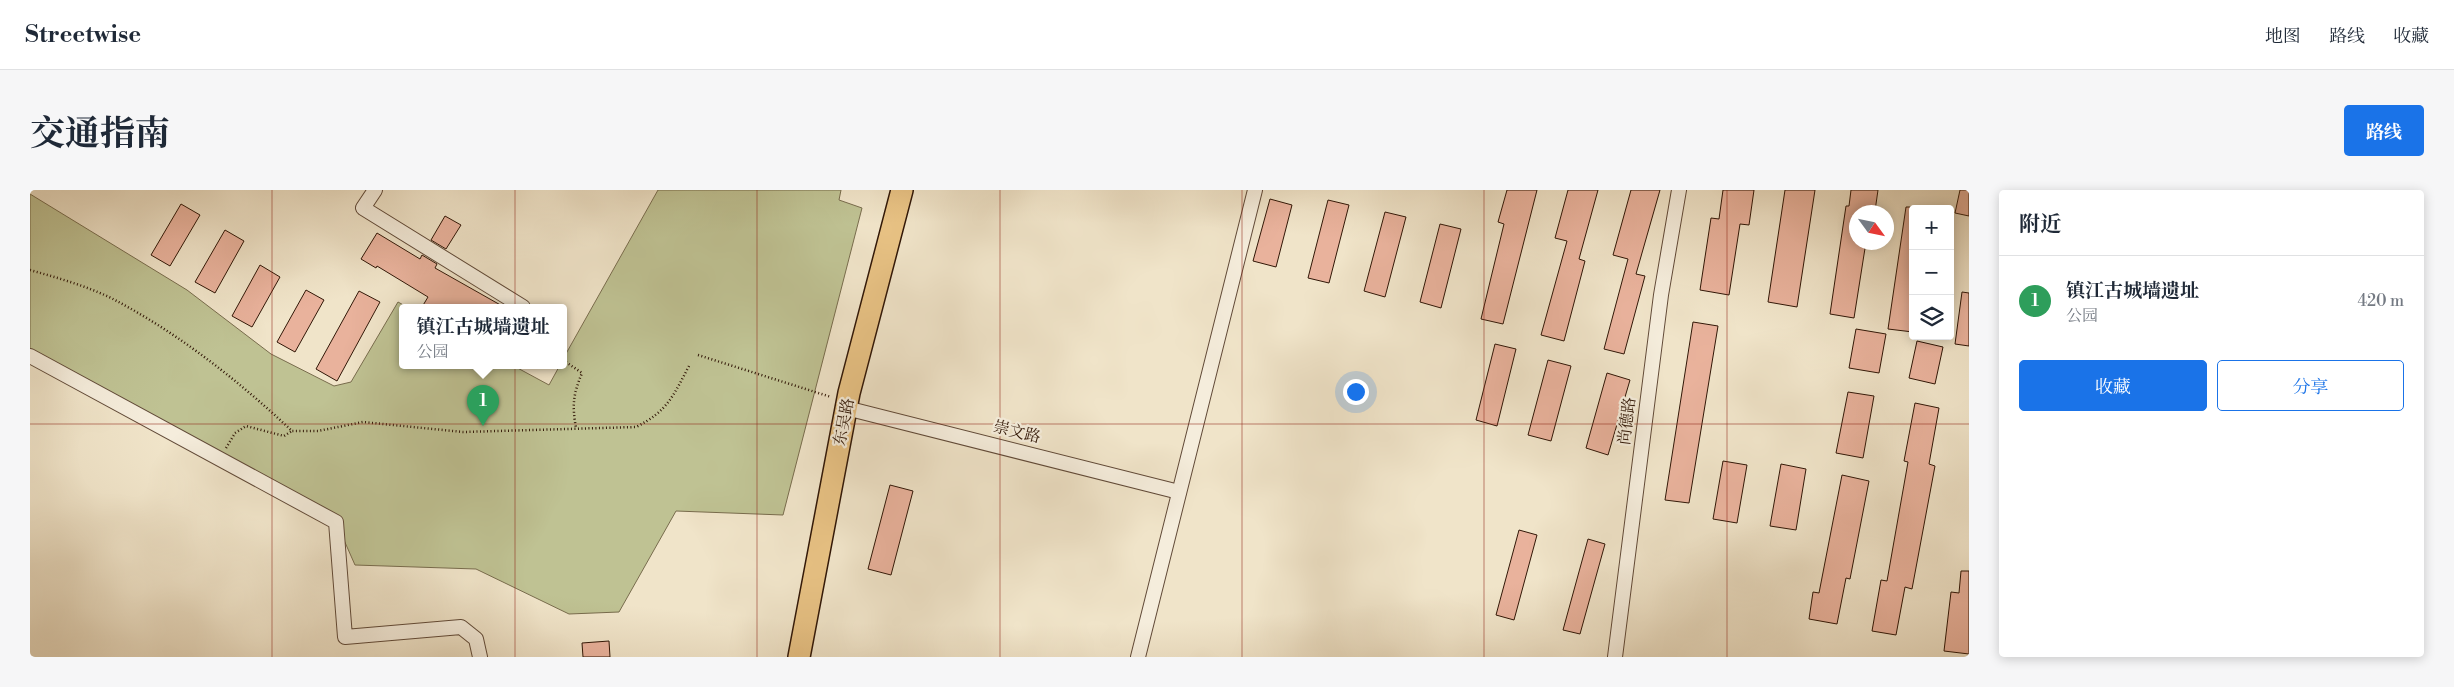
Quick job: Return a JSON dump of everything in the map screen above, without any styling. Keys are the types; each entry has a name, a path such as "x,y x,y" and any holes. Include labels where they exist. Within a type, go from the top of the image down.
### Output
{"main road":[{"name":"东吴路","path":"799,657 902,190"},
{"name":"东吴路","path":"812,657 853,409 914,190"}],"street":[{"path":"375,190 363,208 518,304"},
{"path":"1138,657 1255,190"},
{"name":"尚德路","path":"1615,657 1661,295 1679,190"},
{"path":"30,356 336,522 345,637 461,627 476,639 480,657"},
{"name":"崇文路","path":"853,409 1179,492"}],"path":[{"path":"30,270 65,280 113,299 181,341 220,369 292,431"},
{"path":"698,355 814,393"},
{"path":"567,363 582,374 574,392 572,408 576,428"},
{"path":"220,459 235,433 246,426 284,436 292,431 318,431 363,422 463,432 636,427 656,417 673,396 689,366"}],"green space":[{"path":"658,190 841,190 839,200 862,208 783,515 676,511 619,612 569,614 476,569 355,565 336,522 30,356 30,194 187,290 271,354 334,386 351,382 398,302 402,304 399,304 399,369 519,369 549,385 558,369 567,369 567,352"}],"building":[{"path":"1507,190 1537,190 1503,324 1481,319 1504,224 1498,222"},
{"path":"1568,190 1598,190 1579,259 1585,261 1564,341 1541,335 1567,241 1555,238"},
{"path":"1631,190 1660,190 1636,274 1645,276 1624,354 1604,349 1628,259 1613,255"},
{"path":"1723,190 1754,190 1749,225 1740,224 1729,295 1700,290 1711,218 1719,219"},
{"path":"1785,190 1815,190 1797,307 1768,302"},
{"path":"1851,190 1878,190 1876,205 1849,205"},
{"path":"1960,190 1969,190 1969,216 1955,213"},
{"path":"1270,199 1292,205 1276,267 1253,261"},
{"path":"1328,200 1349,205 1329,283 1308,278"},
{"path":"181,204 200,215 170,266 151,255"},
{"path":"1846,206 1849,206 1849,250 1865,250 1854,318 1830,314"},
{"path":"1906,207 1909,207 1909,332 1888,329"},
{"path":"1385,212 1406,217 1385,297 1364,291"},
{"path":"445,216 461,225 446,249 431,240"},
{"path":"1440,224 1461,229 1441,308 1420,302"},
{"path":"225,230 244,241 215,293 195,282"},
{"path":"377,233 420,259 422,255 437,264 435,268 499,304 424,304 428,297 377,266 376,268 361,259"},
{"path":"260,265 280,277 252,327 232,316"},
{"path":"306,290 324,300 295,352 277,342"},
{"path":"359,291 380,302 337,381 316,369"},
{"path":"1962,292 1969,293 1969,346 1955,344"},
{"path":"1693,322 1718,326 1689,503 1665,500"},
{"path":"1856,329 1886,334 1879,373 1849,368"},
{"path":"1917,341 1943,347 1935,384 1909,378"},
{"path":"1495,344 1516,349 1497,426 1476,420"},
{"path":"1548,360 1571,366 1551,441 1528,435"},
{"path":"1607,373 1630,380 1608,455 1586,448"},
{"path":"1848,392 1874,396 1863,458 1836,453"},
{"path":"1915,403 1939,408 1929,464 1935,466 1912,589 1905,587 1896,635 1872,631 1881,580 1887,581 1908,462 1904,461"},
{"path":"1723,461 1747,465 1737,523 1713,519"},
{"path":"1781,464 1806,469 1796,530 1770,526"},
{"path":"1842,475 1869,481 1850,579 1846,578 1837,624 1809,619 1813,592 1819,593"},
{"path":"890,485 913,491 891,575 868,569"},
{"path":"1519,530 1537,535 1514,620 1496,615"},
{"path":"1588,539 1605,544 1580,634 1563,630"},
{"path":"1961,571 1969,571 1969,654 1944,651 1951,592 1959,593"},
{"path":"609,641 610,657 583,657 582,643"}],"place":[{"name":"镇江古城墙遗址","path":"483,426"}]}
